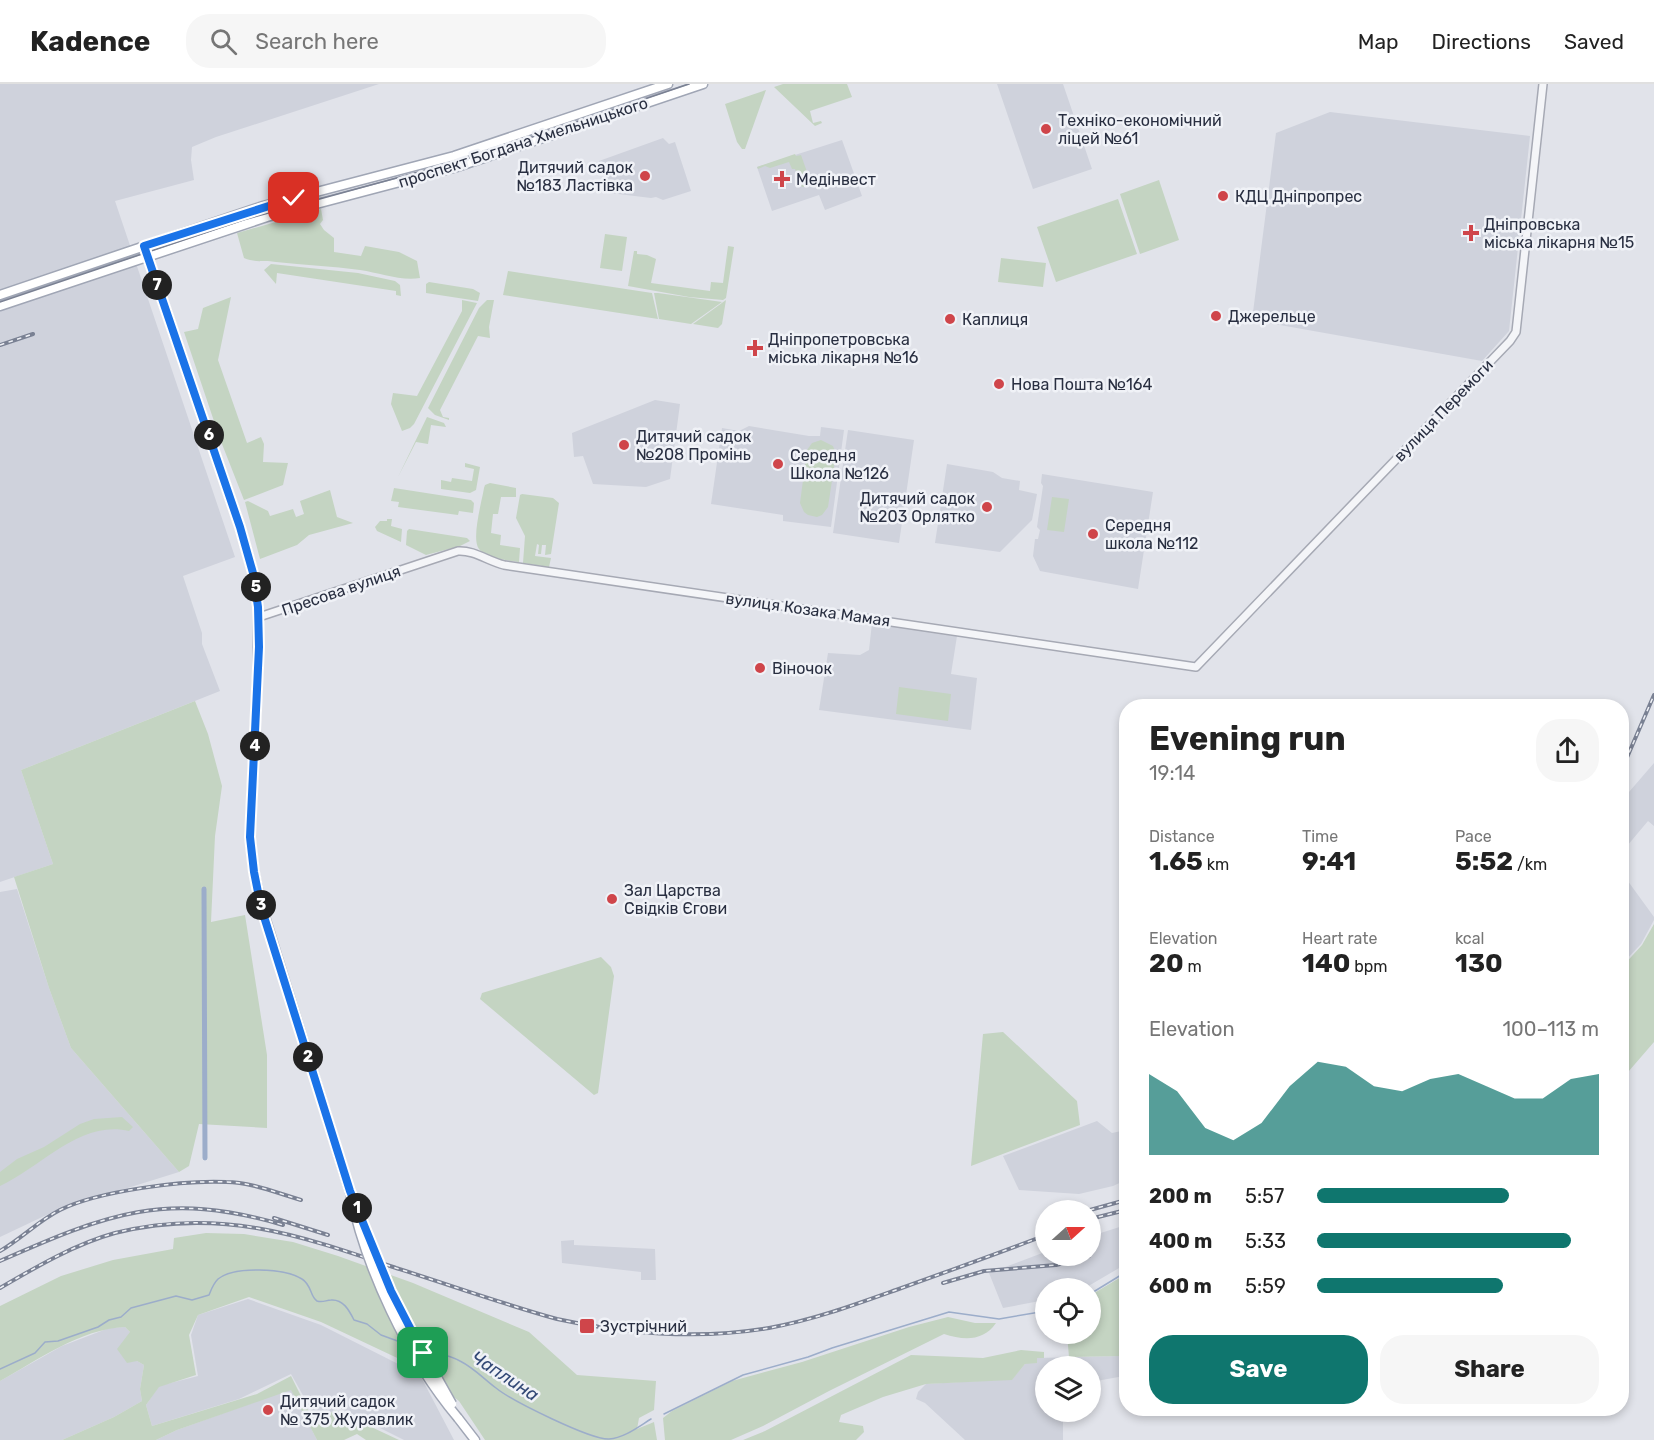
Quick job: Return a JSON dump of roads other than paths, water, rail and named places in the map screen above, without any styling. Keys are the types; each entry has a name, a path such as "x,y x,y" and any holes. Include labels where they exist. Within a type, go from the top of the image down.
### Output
{"main road":[{"name":"проспект Богдана Хмельницького","path":"0,295 263,206 471,151 668,84"},
{"name":"проспект Богдана Хмельницького","path":"0,306 267,217 466,164 703,84"},
{"path":"144,246 245,541 253,573 259,618 250,837 261,907 350,1191 360,1236 399,1326 435,1389 475,1440"}],"street":[{"name":"вулиця Перемоги","path":"1196,667 1510,341 1518,322 1543,84"},
{"name":"вулиця Козака Мамая","path":"424,562 458,551 470,551 490,561 513,566 1196,667"},
{"name":"Пресова вулиця","path":"259,618 424,562"}],"waterway":[{"path":"204,889 205,1158"},
{"name":"Чаплина","path":"0,1369 35,1353 45,1342 58,1341 98,1327 109,1320 121,1317 131,1308 176,1296 192,1300 209,1295 218,1279 247,1270 294,1275 305,1282 317,1301 339,1301 348,1309 354,1320 367,1324 381,1335 403,1343"},
{"path":"1101,1287 1119,1276"},
{"path":"664,1414 743,1375 949,1312 999,1319 1035,1313"},
{"name":"Чаплина","path":"424,1349 460,1361 518,1402 570,1427 600,1438 620,1437 651,1419"}],"tram line":[{"path":"0,302 243,220 473,157 689,84"}],"railway":[{"path":"0,345 33,334"},
{"path":"1629,753 1654,695"},
{"path":"0,1251 60,1210 96,1197 141,1188 187,1183 235,1182 264,1188 301,1200"},
{"path":"1101,1207 1119,1202"},
{"path":"0,1261 73,1231 137,1212 204,1209 283,1225"},
{"path":"1101,1216 1119,1212"},
{"path":"274,1218 328,1235"},
{"path":"0,1288 71,1250 115,1233 153,1226 189,1223 224,1224 258,1228 326,1245 557,1319 636,1332 716,1334 785,1325 849,1307 1035,1239"},
{"path":"943,1283 984,1271 1044,1266"}],"place":[{"name":"Техніко-економічний ліцей №61","path":"1046,129"},
{"name":"Дитячий садок №183 Ластівка","path":"645,176"},
{"name":"Медінвест","path":"782,179"},
{"name":"КДЦ Дніпропрес","path":"1223,196"},
{"name":"Дніпровська міська лікарня №15","path":"1471,233"},
{"name":"Джерельце","path":"1216,316"},
{"name":"Каплиця","path":"950,319"},
{"name":"Дніпропетровська міська лікарня №16","path":"755,348"},
{"name":"Нова Пошта №164","path":"999,384"},
{"name":"Дитячий садок №208 Промінь","path":"624,445"},
{"name":"Середня Школа №126","path":"778,464"},
{"name":"Дитячий садок №203 Орлятко","path":"987,507"},
{"name":"Середня школа №112","path":"1093,534"},
{"name":"Віночок","path":"760,668"},
{"name":"Зал Царства Свідків Єгови","path":"612,899"},
{"name":"Зустрічний","path":"587,1326"},
{"name":"Дитячий садок № 375 Журавлик","path":"268,1410"}]}
